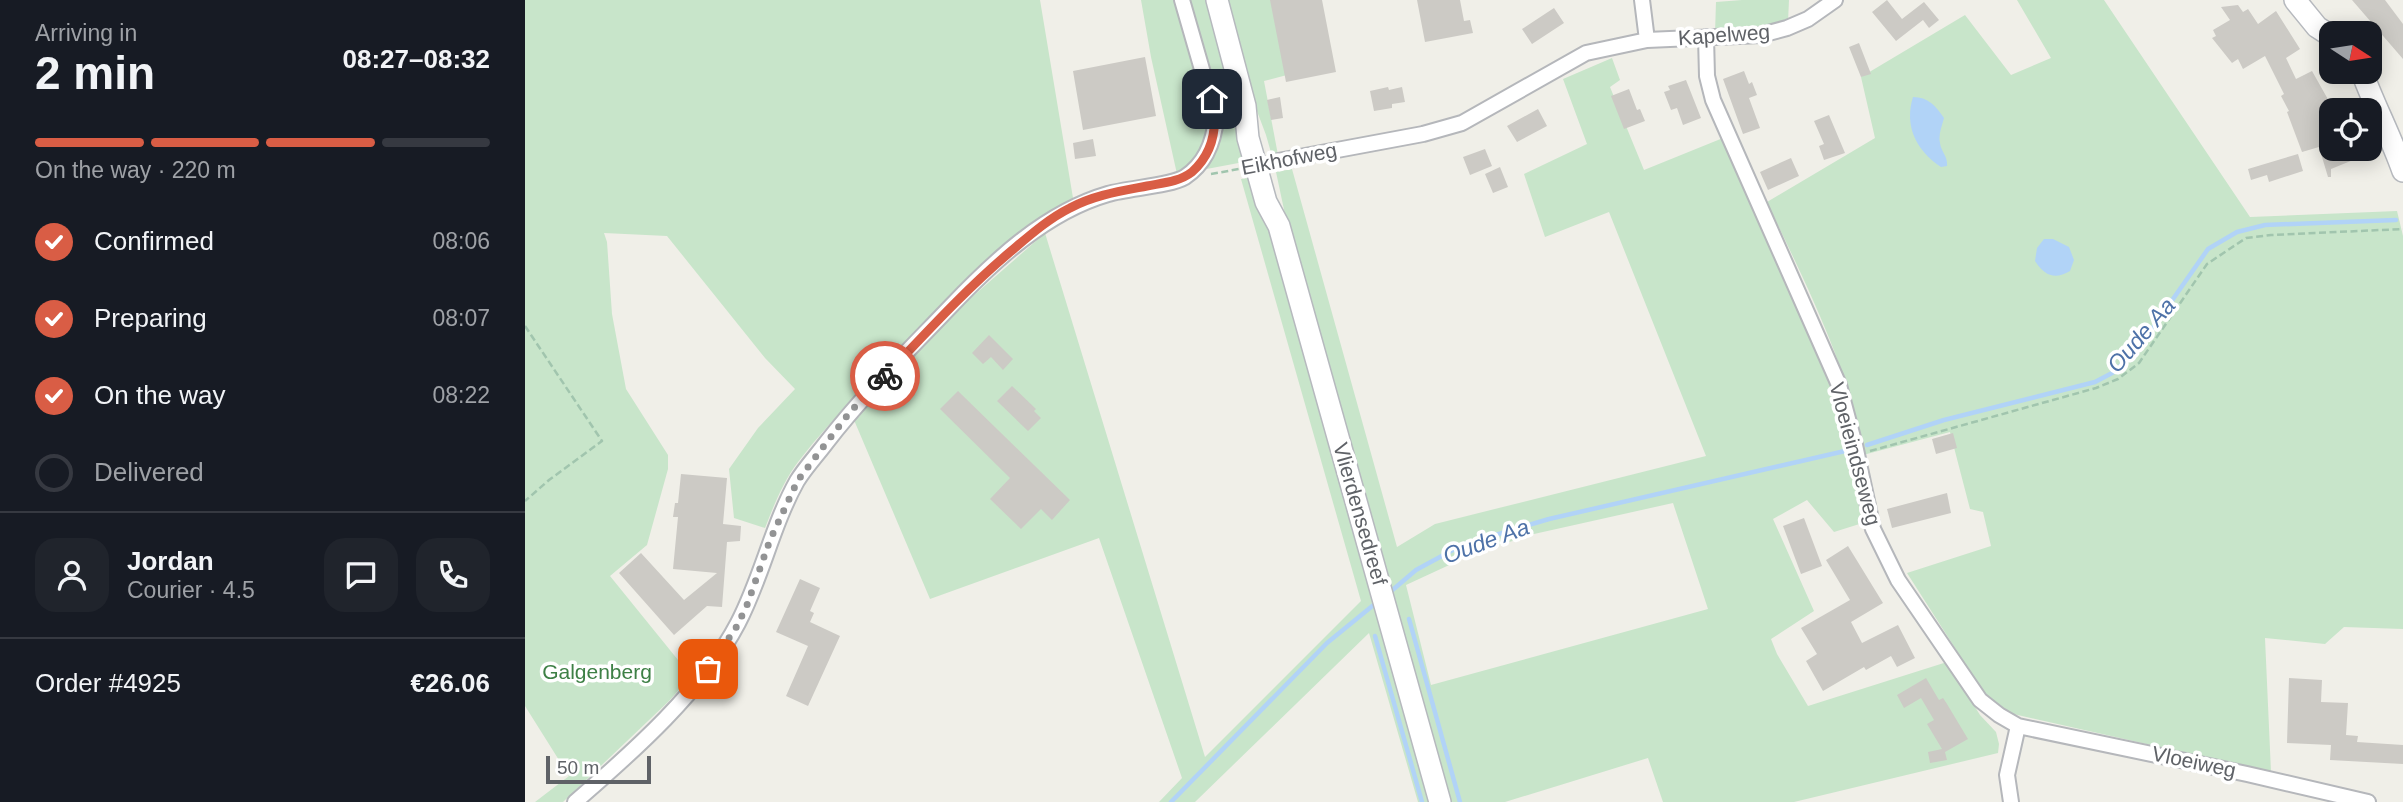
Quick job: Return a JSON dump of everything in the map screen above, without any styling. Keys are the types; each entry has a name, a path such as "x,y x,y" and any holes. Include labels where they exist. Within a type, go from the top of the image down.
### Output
{"main road":[{"name":"Vlierdensedreef","path":"1217,0 1245,106 1248,138 1266,202 1279,226 1440,802"},
{"path":"2295,0 2319,28"},
{"path":"2365,84 2403,170"},
{"name":"Vlierdensedreef","path":"1245,106 1262,134 1279,198 1279,226"}],"street":[{"path":"575,802 676,707 708,669 737,626 747,605 770,540 798,480 850,412 972,284 1039,227 1071,207 1110,193 1183,178 1201,162 1215,135 1216,118 1182,0"},
{"path":"1642,0 1647,40"},
{"name":"Kapelweg","path":"1647,40 1761,35 1787,29 1808,19 1835,0"},
{"name":"Vloeieindseweg","path":"1706,37 1707,76 1713,100 1839,385 1873,529 1898,580 1980,700 2018,726"},
{"name":"Eikhofweg","path":"1278,161 1423,134 1462,123 1586,53 1647,40"},
{"path":"2011,802 2007,775 2018,726"},
{"name":"Vloeiweg","path":"2018,726 2368,802"}],"path":[{"name":"Eikhofweg","path":"1183,178 1256,166"},
{"path":"1857,455 2096,388 2117,379 2139,363 2207,264 2246,238 2403,229"},
{"path":"525,327 602,441 525,500"}],"green space":[{"name":"Galgenberg","path":"525,0 1040,0 1073,198 1032,225 995,256 844,409 793,470 779,494 765,528 734,518 729,469 758,428 795,389 765,358 667,236 604,233 607,242 612,314 626,389 668,455 668,469 647,545 610,576 691,676 669,701 563,802 535,802 569,776 525,706"},
{"path":"1141,0 1177,0 1204,92 1207,111 1205,142 1194,160 1177,174 1151,57"},
{"path":"1190,0 1209,0 1249,161 1196,171 1217,135"},
{"path":"1225,0 1272,0 1287,75 1264,81 1278,155 1272,156 1249,90"},
{"path":"1789,0 1788,22 1779,26 1715,33 1716,2"},
{"path":"2017,0 2104,0 2250,217 2397,211 2403,236 2403,629 2344,627 2325,644 2265,638 2271,772 2009,713 1987,698 1907,573 1991,546 1983,512 1970,509 1950,432 1863,455 1857,422 1837,358 1767,202 1875,138 1861,77 1965,15 2011,75 2051,58"},
{"path":"1612,58 1620,80 1610,87 1644,170 1723,138 1811,332 1833,389 1869,521 1834,532 1807,500 1773,519 1814,611 1771,639 1808,706 1947,662 1980,715 1996,732 1998,753 1794,802 1663,802 1648,758 1505,802 1449,802 1395,599 1286,219 1276,172 1292,169 1397,547 1435,524 1706,456 1609,212 1545,237 1524,174 1587,144 1563,79","holes":["1673,503 1708,609 1431,685 1406,585 1473,554 1534,534"]},
{"path":"1254,177 1272,225 1433,802 1418,802 1369,633 1195,802 1159,802 1182,778 1099,538 930,599 854,420 906,362 964,304 1045,233 1205,757 1361,601 1241,179"}],"water":[{"path":"1913,97 1931,103 1944,118 1940,140 1947,166 1941,167 1932,160 1914,136 1910,118"},
{"path":"2044,239 2053,239 2069,247 2074,260 2070,271 2055,276 2039,266 2035,261 2037,248"}],"building":[{"path":"1270,0 1322,0 1336,72 1286,82"},
{"path":"1417,0 1460,0 1464,21 1470,20 1473,33 1425,42"},
{"path":"1887,0 1902,19 1924,2 1939,20 1929,28 1923,20 1896,41 1872,12"},
{"path":"2352,0 2385,0 2403,24 2403,59 2382,35 2382,21 2370,21"},
{"path":"2238,5 2243,12 2248,9 2258,24 2276,11 2300,49 2286,58 2296,79 2312,71 2327,98 2319,98 2319,147 2302,152 2287,112 2289,111 2281,96 2284,94 2265,56 2243,69 2238,59 2232,63 2212,38 2216,36 2213,30 2230,20 2221,7"},
{"path":"1554,8 1564,23 1532,44 1522,29"},
{"path":"1859,43 1871,74 1861,77 1849,47"},
{"path":"1145,57 1156,116 1083,130 1073,71"},
{"path":"1744,71 1757,95 1749,98 1760,128 1743,134 1723,79"},
{"path":"1686,80 1701,118 1683,125 1677,108 1671,110 1664,92 1670,90 1668,86"},
{"path":"1388,87 1389,90 1402,87 1405,102 1392,104 1392,108 1374,111 1370,91"},
{"path":"1629,89 1637,110 1640,109 1645,121 1624,129 1611,96"},
{"path":"1280,97 1283,118 1271,120 1267,100"},
{"path":"1538,109 1547,126 1517,142 1507,126"},
{"path":"1829,115 1845,153 1824,160 1819,146 1824,144 1814,121"},
{"path":"1093,139 1096,156 1075,159 1073,143"},
{"path":"1485,149 1492,166 1470,175 1463,157"},
{"path":"2298,154 2303,171 2269,182 2267,175 2251,180 2248,169"},
{"path":"1791,158 1799,176 1768,190 1760,172"},
{"path":"2323,161 2351,161 2331,169 2331,177 2328,177"},
{"path":"1500,167 1508,187 1493,193 1485,174"},
{"path":"989,335 1013,359 1003,370 991,357 983,364 972,353"},
{"path":"1012,386 1036,409 1034,411 1041,418 1028,431 997,401"},
{"path":"958,391 1070,500 1052,520 1041,509 1021,529 990,499 1010,478 940,409"},
{"path":"1953,433 1957,448 1936,454 1932,439"},
{"path":"681,474 727,478 723,524 741,526 740,541 727,542 722,607 707,606 674,635 619,573 641,553 684,600 717,573 673,569 678,517 673,517 675,503 678,503"},
{"path":"1947,493 1951,513 1892,528 1887,509"},
{"path":"1804,518 1822,566 1801,574 1783,526"},
{"path":"1848,546 1883,603 1851,622 1862,643 1898,625 1915,658 1897,667 1891,656 1866,670 1864,667 1823,691 1806,661 1817,654 1801,628 1850,600 1826,560"},
{"path":"800,579 820,588 810,611 814,613 810,622 840,636 808,706 786,696 808,646 776,632"},
{"path":"1926,678 1939,700 1943,698 1968,739 1945,752 1947,760 1930,763 1928,752 1942,749 1927,724 1934,720 1921,698 1904,708 1897,695"},
{"path":"2289,678 2322,680 2321,702 2348,703 2346,735 2358,736 2357,742 2403,745 2403,764 2330,760 2331,745 2287,743"}],"waterway":[{"name":"Oude Aa","path":"1867,445 1944,420 2095,382 2114,372 2152,329 2208,249 2237,232 2265,225 2396,220"},
{"name":"Oude Aa","path":"1389,593 1416,570 1462,545 1549,519 1845,451"},
{"name":"Oude Aa","path":"1171,802 1327,643 1376,603"},
{"path":"1409,619 1460,802"},
{"path":"1375,636 1422,802"}],"way so far":[{"path":"708,669 737,626 770,540 798,480 850,412 885,376"}],"route":[{"path":"885,376 972,284 1039,227 1071,207 1089,200 1183,178 1194,170 1209,150 1215,135 1216,118 1212,99"}]}
